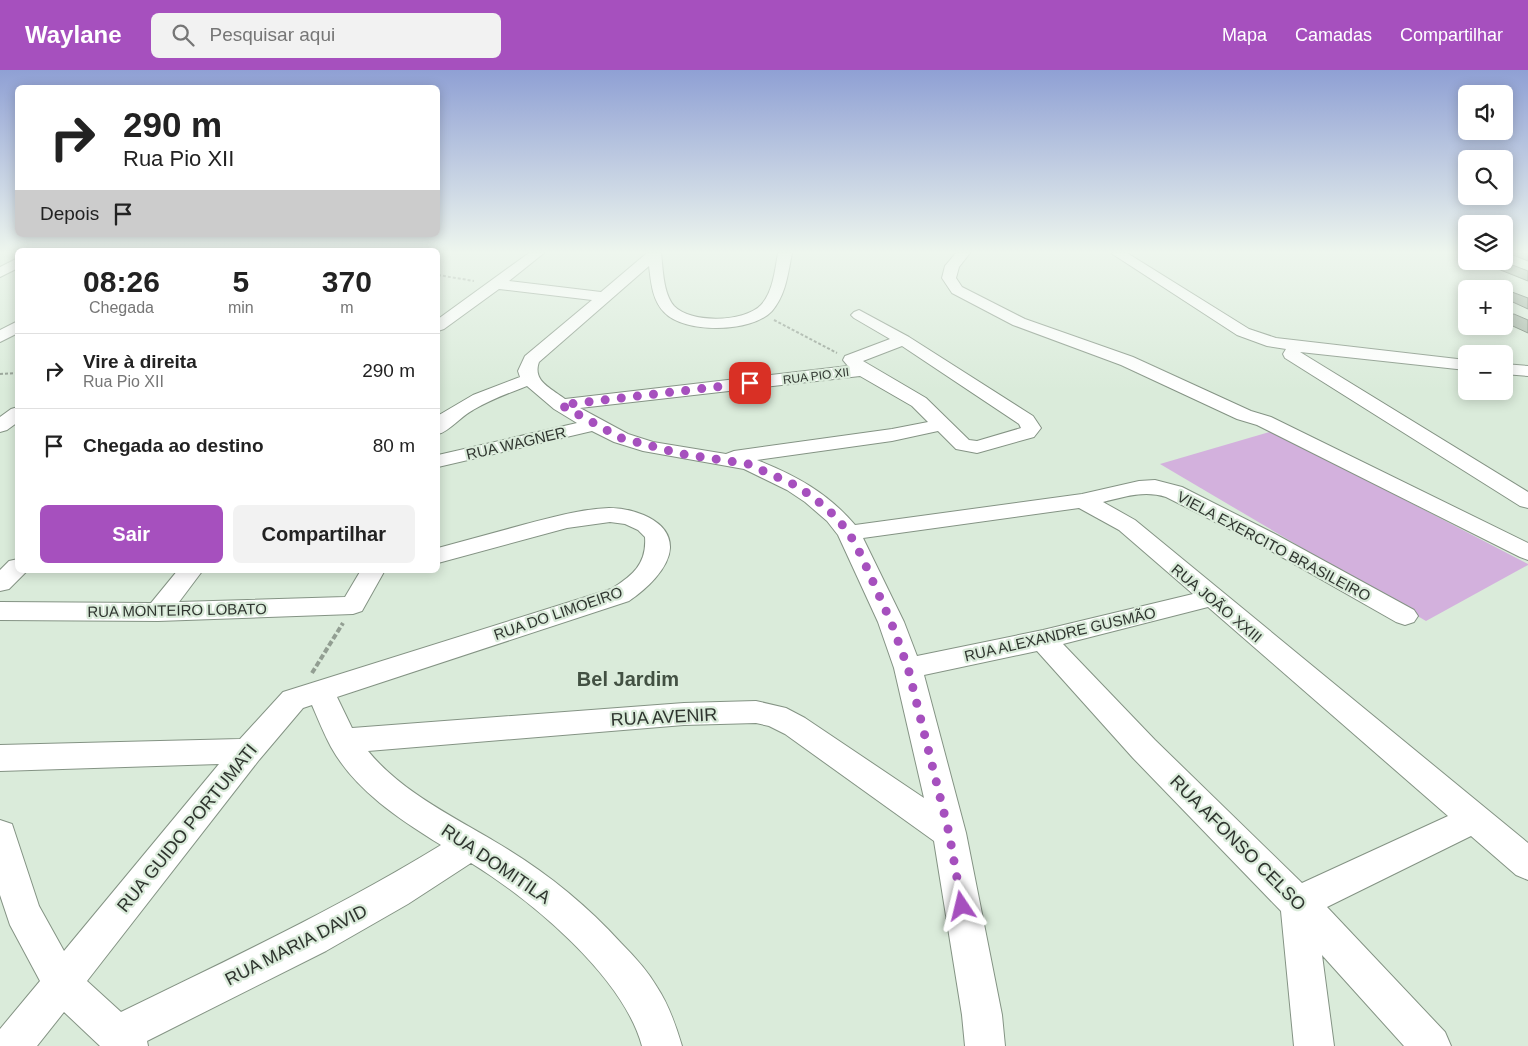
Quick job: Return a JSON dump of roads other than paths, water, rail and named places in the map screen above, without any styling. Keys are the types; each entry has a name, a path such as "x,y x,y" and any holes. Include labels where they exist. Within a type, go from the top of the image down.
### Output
{"street":[{"path":"440,325 476,299"},
{"path":"603,299 531,360 527,371 529,379 561,405 594,425 621,438 650,447 748,464 795,485 813,497 835,516 849,533 891,622 908,668 949,833 982,1015 985,1046"},
{"path":"664,299 668,306 678,315 689,319 719,323 761,314 772,299"},
{"path":"973,299 1019,322 1127,361 1244,415 1264,421 1528,552"},
{"path":"1189,299 1243,332 1273,343 1458,364"},
{"path":"857,365 919,402 940,425 963,445 970,448 1027,433 1031,428 1026,420 903,340 859,315"},
{"path":"0,337 15,328"},
{"name":"RUA PIO XII","path":"561,405 857,365 903,340"},
{"path":"1296,346 1291,354 1528,501"},
{"path":"0,347 15,347"},
{"path":"1513,370 1528,372"},
{"path":"440,426 458,412 481,398 529,379"},
{"path":"0,426 15,415"},
{"name":"RUA WAGNER","path":"440,461 594,425"},
{"path":"720,459 892,435 940,425"},
{"name":"VIELA EXERCITO BRASILEIRO","path":"1082,501 1138,487 1155,486 1174,492 1267,539 1405,616"},
{"path":"849,533 1082,501"},
{"name":"RUA JOÃO XXIII","path":"1082,501 1127,525 1211,598 1528,864"},
{"name":"RUA DO LIMOEIRO","path":"306,696 620,595 634,586 648,572 658,550 657,537 646,525 630,518 610,515 566,521 440,554"},
{"path":"0,583 15,570"},
{"path":"158,612 189,573"},
{"name":"RUA MONTEIRO LOBATO","path":"0,611 158,612 353,605 375,573"},
{"name":"RUA ALEXANDRE GUSMÃO","path":"908,668 1043,640 1211,598"},
{"name":"RUA AFONSO CELSO","path":"1043,640 1144,749 1298,903 1431,1046"},
{"name":"RUA DOMITILA","path":"306,696 371,776 407,804 532,884 583,928 638,990 656,1022 662,1046"},
{"name":"RUA GUIDO PORTUMATI","path":"12,1046 248,751 306,696"},
{"name":"RUA AVENIR","path":"342,741 684,714 756,712 776,716 796,726 949,833"},
{"path":"0,758 248,751"},
{"path":"1314,1046 1298,903 1474,819"},
{"path":"0,835 23,913 62,984 123,1040"},
{"name":"RUA MARIA DAVID","path":"123,1040 396,892 470,845"}],"district":[{"name":"Bel Jardim","path":"628,679"}]}
